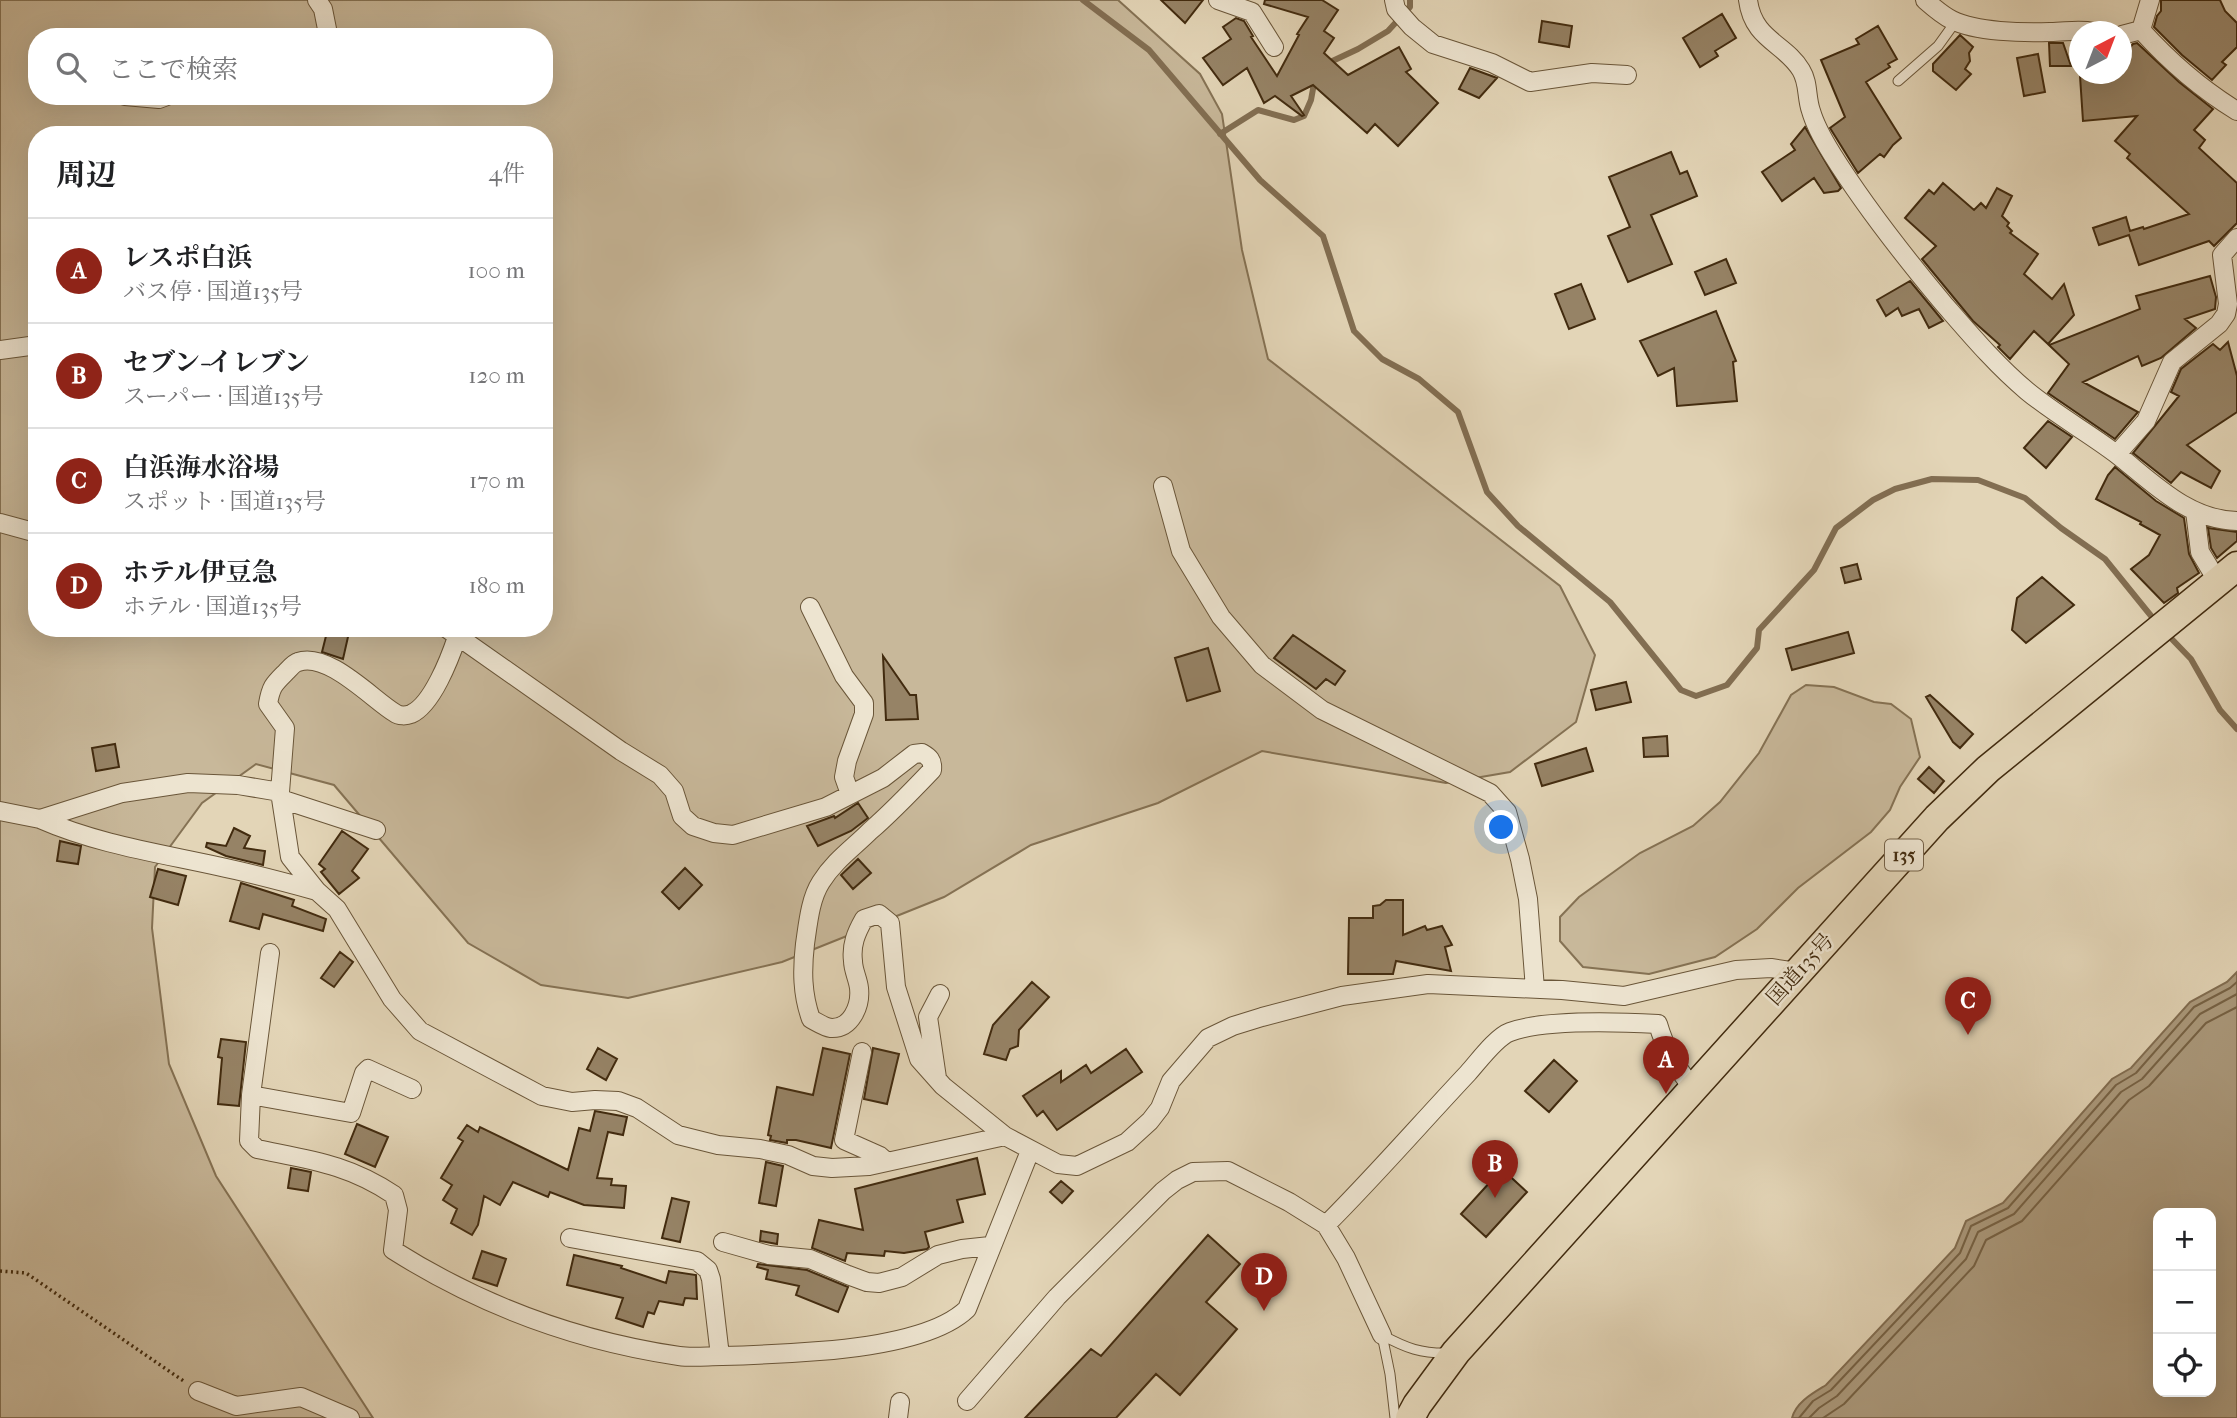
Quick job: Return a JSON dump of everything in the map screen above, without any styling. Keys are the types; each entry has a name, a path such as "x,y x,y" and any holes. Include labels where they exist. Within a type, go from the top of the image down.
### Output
{"highway":[{"name":"国道135号","path":"1410,1418 1456,1352 1797,972 1954,802 1988,769 2228,574"}],"street":[{"path":"317,0 323,9 327,28"},
{"path":"1218,0 1252,12 1273,47"},
{"path":"1748,0 1749,10 1757,27 1799,66 1806,82 1810,110 1830,151 1895,247 1988,356 2029,393 2117,454 2162,493 2202,514 2237,522"},
{"path":"1925,0 1956,22 1996,30 2051,32 2069,30"},
{"path":"2141,30 2150,0"},
{"path":"1395,4 1412,27 1433,44 1492,63 1530,82 1592,73 1627,75"},
{"path":"2132,33 2141,30"},
{"path":"2141,30 2208,94 2237,111"},
{"path":"2117,454 2146,421 2172,362 2205,336 2227,314 2222,255 2237,238"},
{"path":"0,350 28,346"},
{"path":"1163,486 1181,551 1221,617 1262,666 1322,710 1489,793 1507,812 1528,899 1535,989"},
{"path":"2195,511 2200,552 2228,574"},
{"path":"0,523 28,531"},
{"path":"810,607 844,676 864,703 864,714 844,777 850,794"},
{"path":"451,637 440,678 421,707 409,715 398,715 361,685 312,661 297,662 271,687 268,704 285,728 281,796 290,857 317,891 337,909 392,999 420,1031 542,1096 572,1102 618,1101 637,1108 678,1135 718,1145 788,1155 814,1166 869,1166 1006,1136"},
{"path":"458,637 621,751 660,775 674,791 682,816 694,826 714,833 733,835 826,807 883,778 914,754 922,752 929,757 933,764 932,770 838,860 820,883 808,919 803,957 807,1007 811,1019 828,1028 842,1027 852,1018 859,1002 853,962 854,935 864,919 879,915 890,922 896,987 919,1059 938,1079 1006,1136 1058,1164 1077,1166 1127,1142 1150,1121 1160,1108 1171,1081 1186,1060 1208,1038 1233,1026 1342,996 1428,984 1562,989 1624,996 1736,970 1771,968 1797,972"},
{"path":"40,819 122,793 188,783 237,785 281,796 376,830"},
{"path":"0,811 40,819 70,832 134,849 222,867 317,891"},
{"path":"271,953 251,1095 249,1141 257,1149 334,1164 374,1181 394,1195 398,1210 393,1250 477,1297 536,1322 681,1356 872,1346 940,1327 956,1319 967,1309 1030,1151"},
{"path":"938,1079 928,1017 940,994"},
{"path":"1326,1224 1366,1185 1399,1146 1506,1033 1530,1026 1624,1022 1658,1024 1678,1071 1693,1088"},
{"path":"862,1052 844,1140 880,1156 887,1162"},
{"path":"251,1095 351,1113 364,1073 368,1069 412,1089"},
{"path":"967,1401 1056,1297 1177,1180 1193,1172 1227,1171 1326,1224 1346,1258 1382,1335"},
{"path":"570,1238 697,1261 704,1265 710,1279 720,1356"},
{"path":"723,1242 769,1255 810,1259 858,1279 879,1283 902,1276 938,1255 990,1246"},
{"path":"198,1391 236,1406 301,1397 350,1418"}],"lane":[{"path":"1898,81 1938,46 1956,22"},
{"path":"1382,1335 1408,1349 1431,1354 1456,1352"},
{"path":"1382,1335 1395,1418"}],"path":[{"path":"0,1271 26,1273 198,1391"}],"shaded area":[{"path":"0,0 1118,0 1200,74 1222,114 1242,250 1268,359 1560,586 1595,655 1576,722 1510,772 1446,783 1262,751 1158,803 1031,845 944,897 782,962 628,998 541,985 468,943 334,785 256,764 202,803 155,867 152,928 169,1064 216,1176 373,1418 0,1418"},
{"path":"1806,685 1834,687 1874,702 1891,704 1911,719 1920,757 1900,787 1890,810 1871,832 1798,888 1757,929 1715,957 1649,974 1583,967 1560,941 1560,917 1579,897 1640,853 1693,826 1720,802 1759,753 1791,695"}],"water":[{"path":"2237,972 2237,1418 1792,1418 1801,1403 1826,1385 1955,1248 1966,1221 2003,1203 2112,1079 2131,1068 2190,1002 2227,982"}],"building":[{"path":"1161,0 1203,0 1185,23"},
{"path":"1265,0 1322,0 1338,10 1324,31 1334,38 1324,53 1348,75 1399,47 1411,69 1406,72 1438,103 1398,146 1375,124 1367,133 1313,85 1291,96 1304,115 1302,116 1275,96 1264,103 1247,68 1223,85 1203,58 1231,39 1223,27 1236,18 1244,21 1253,36 1251,37 1277,76 1308,17 1264,4"},
{"path":"2161,0 2220,0 2225,11 2237,23 2237,47 2222,62 2226,65 2212,80 2154,27 2161,11"},
{"path":"1722,14 1736,38 1715,51 1718,56 1700,67 1683,38"},
{"path":"1542,21 1572,26 1569,47 1539,42"},
{"path":"1878,26 1897,59 1888,64 1890,67 1866,82 1901,138 1884,157 1880,154 1858,173 1830,128 1845,117 1821,60 1859,44 1856,39"},
{"path":"1960,35 1973,47 1965,69 1971,74 1956,90 1933,71 1933,64"},
{"path":"2049,43 2063,43 2069,66 2050,66"},
{"path":"2137,43 2213,109 2194,130 2205,140 2199,148 2237,183 2237,223 2214,246 2209,241 2139,265 2129,235 2099,245 2093,228 2126,217 2130,231 2143,227 2144,229 2189,214 2127,158 2130,154 2115,141 2137,116 2083,121 2081,84 2132,84 2133,44"},
{"path":"2038,54 2045,92 2024,96 2017,58"},
{"path":"1470,68 1497,78 1479,98 1459,89"},
{"path":"1805,127 1841,188 1824,193 1814,178 1782,201 1762,172 1795,150 1791,144"},
{"path":"1671,152 1680,174 1687,171 1697,196 1651,215 1672,264 1628,282 1608,236 1630,227 1609,177"},
{"path":"1943,183 1974,210 1981,203 1986,208 1997,188 2012,196 2002,216 2009,223 2007,226 2012,231 2010,233 2038,254 2024,274 2052,299 2064,284 2074,315 2048,344 2034,331 2010,359 1998,347 2000,345 1973,321 1922,259 1936,246 1905,218 1929,190 1934,194"},
{"path":"1726,259 1736,283 1705,295 1695,272"},
{"path":"2210,276 2216,297 2215,309 2185,319 2196,328 2161,358 2142,366 2138,356 2083,382 2138,412 2115,439 2048,393 2069,364 2049,345 2140,309 2136,296"},
{"path":"1910,281 1943,321 1929,328 1919,309 1902,316 1898,308 1886,316 1877,300"},
{"path":"1581,284 1595,319 1569,329 1555,294"},
{"path":"1716,311 1736,361 1733,362 1737,401 1677,406 1674,368 1658,376 1640,341"},
{"path":"2228,342 2237,376 2237,412 2187,445 2220,471 2211,488 2181,472 2171,483 2133,453 2179,396 2171,392 2181,369 2213,344 2220,350"},
{"path":"2048,421 2072,437 2046,468 2024,448"},
{"path":"2115,467 2156,501 2184,518 2189,554 2199,573 2177,588 2178,593 2164,603 2131,569 2149,555 2160,535 2096,499"},
{"path":"2208,528 2237,532 2237,541 2217,558 2211,548"},
{"path":"1857,564 1861,579 1845,583 1841,568"},
{"path":"2042,577 2074,605 2026,643 2012,630 2017,598"},
{"path":"1848,632 1854,653 1792,670 1786,649"},
{"path":"1293,635 1345,671 1335,685 1326,679 1316,689 1274,658"},
{"path":"326,637 348,637 343,659 322,652"},
{"path":"1208,648 1220,691 1187,701 1175,658"},
{"path":"883,656 910,695 916,695 918,719 886,720"},
{"path":"1626,682 1631,702 1596,710 1591,690"},
{"path":"1930,695 1973,734 1960,748 1953,742 1926,697"},
{"path":"1667,736 1668,756 1644,757 1643,738"},
{"path":"115,744 119,767 96,771 92,748"},
{"path":"1586,748 1593,771 1542,786 1535,764"},
{"path":"1929,767 1944,781 1934,793 1918,779"},
{"path":"858,803 868,818 851,831 818,846 807,826 834,816 835,818"},
{"path":"234,828 250,836 244,848 265,851 263,865 226,856 206,847 207,843 226,846"},
{"path":"342,831 368,849 352,871 359,878 339,894 321,872 325,869 319,864"},
{"path":"60,841 81,846 78,864 57,861"},
{"path":"858,859 871,873 853,889 841,875"},
{"path":"685,868 702,885 679,909 662,892"},
{"path":"158,869 186,876 178,905 150,897"},
{"path":"241,883 294,900 292,906 326,919 323,931 263,914 259,929 230,921"},
{"path":"1386,900 1403,900 1403,935 1425,926 1427,930 1442,926 1452,945 1445,947 1451,971 1396,961 1393,974 1348,974 1349,918 1373,918 1373,906"},
{"path":"340,952 353,962 334,987 321,978"},
{"path":"1032,982 1049,997 1019,1030 1018,1046 1010,1049 1006,1060 984,1054 993,1025"},
{"path":"221,1039 246,1042 239,1106 218,1104 222,1058 218,1057"},
{"path":"598,1048 617,1059 606,1080 587,1069"},
{"path":"823,1048 850,1054 831,1148 796,1140 787,1140 787,1143 770,1140 771,1136 768,1135 777,1087 813,1095"},
{"path":"873,1048 899,1054 887,1104 864,1099"},
{"path":"1126,1049 1142,1072 1057,1130 1043,1111 1037,1116 1023,1096 1061,1071 1061,1082 1086,1065 1091,1073"},
{"path":"1554,1060 1577,1081 1549,1112 1525,1091"},
{"path":"595,1111 627,1117 623,1135 608,1132 597,1178 612,1179 611,1185 626,1186 624,1208 584,1205 550,1192 548,1197 513,1182 500,1205 484,1196 478,1225 472,1235 451,1223 457,1209 443,1200 452,1185 441,1178 463,1141 458,1138 467,1125 478,1132 480,1127 568,1170 579,1128 590,1131"},
{"path":"357,1124 388,1137 375,1167 345,1154"},
{"path":"977,1158 985,1194 957,1200 963,1222 925,1232 929,1247 927,1249 904,1253 885,1251 884,1256 847,1253 845,1261 812,1248 819,1220 863,1230 855,1189"},
{"path":"766,1162 783,1166 776,1206 759,1203"},
{"path":"291,1168 311,1172 308,1191 288,1188"},
{"path":"1502,1169 1527,1192 1486,1237 1461,1214"},
{"path":"1061,1181 1073,1191 1062,1203 1050,1192"},
{"path":"672,1198 689,1202 680,1242 662,1238"},
{"path":"761,1231 778,1234 777,1244 760,1241"},
{"path":"1208,1235 1240,1264 1206,1302 1237,1329 1180,1395 1156,1374 1116,1418 1025,1418 1091,1349 1101,1356"},
{"path":"482,1251 506,1259 497,1286 473,1278"},
{"path":"574,1255 622,1266 621,1268 666,1283 669,1271 696,1275 697,1299 685,1298 683,1305 659,1301 654,1314 648,1312 643,1327 616,1318 623,1298 567,1285"},
{"path":"758,1264 807,1270 848,1287 838,1312 796,1295 799,1286 766,1279 768,1270 757,1267"}],"waterway":[{"path":"1083,0 1149,50 1260,180 1323,236 1354,331 1382,359 1419,379 1458,412 1487,492 1518,526 1610,602 1681,690 1696,696 1727,685 1757,648 1759,630 1814,570 1836,528 1873,500 1895,489 1932,479 1978,480 2025,498 2105,559 2156,622"},
{"path":"1326,64 1388,31 1410,7 1410,0"},
{"path":"1220,134 1258,110 1294,120 1304,116 1311,100 1315,78"},
{"path":"2166,633 2191,659 2220,710 2237,729"}],"place":[{"name":"白浜海水浴場","path":"1968,1035"},
{"name":"レスポ白浜","path":"1666,1094"},
{"name":"セブン-イレブン","path":"1495,1198"},
{"name":"ホテル伊豆急","path":"1264,1311"}]}
